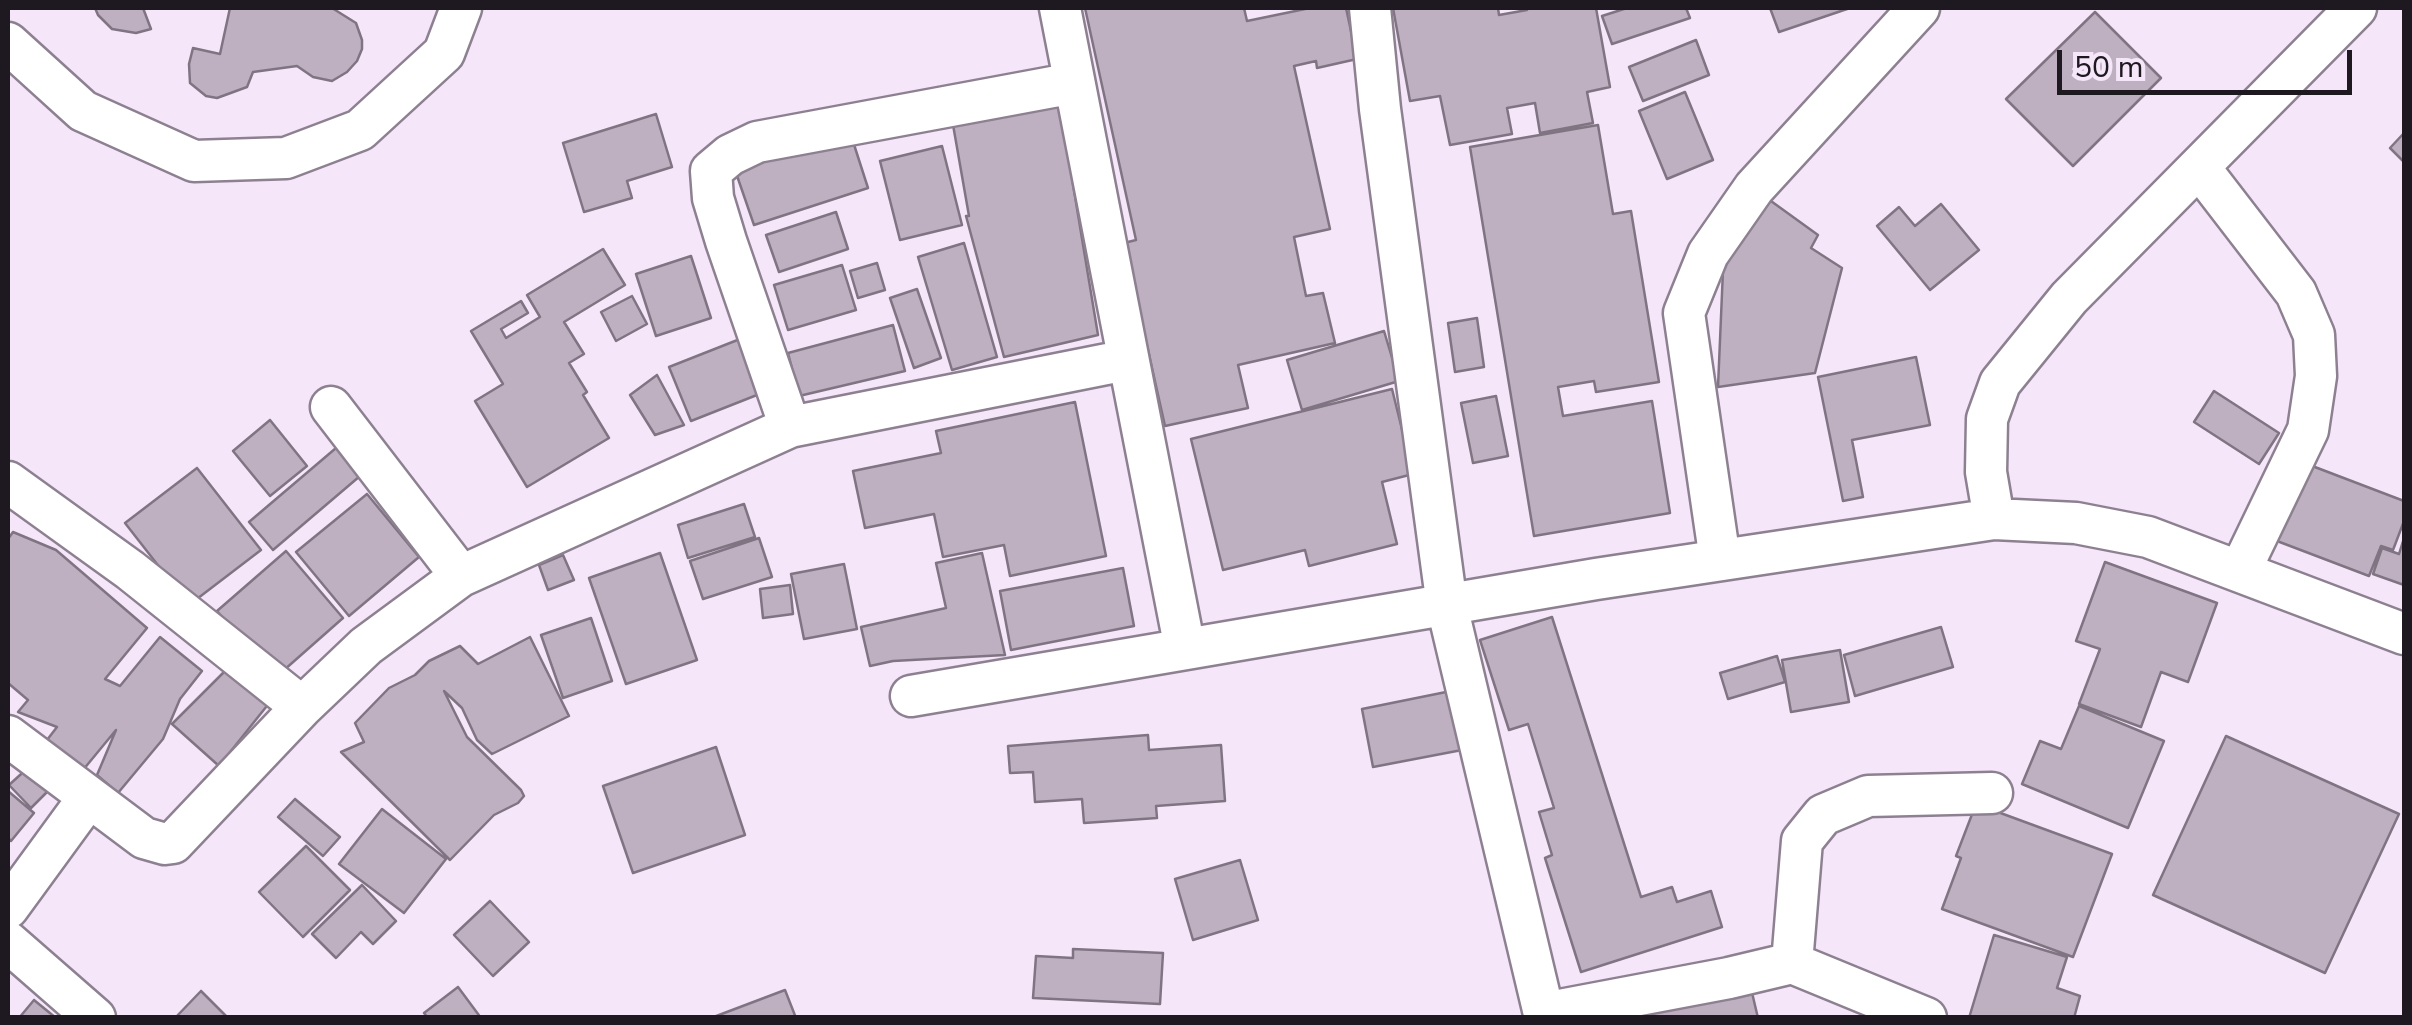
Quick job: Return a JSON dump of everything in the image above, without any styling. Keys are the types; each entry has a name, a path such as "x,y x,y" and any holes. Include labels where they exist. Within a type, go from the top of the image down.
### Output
{"street":[{"path":"8,42 83,110 194,161 286,158 360,130 444,53 461,8"},
{"path":"1060,8 1185,649"},
{"path":"1370,8 1447,606 1545,1015 1792,963 1926,1018"},
{"path":"1720,560 1684,313 1708,254 1754,188 1919,8"},
{"path":"1994,519 1986,472 1988,419 2000,383 2069,298 2356,8"},
{"path":"790,427 726,241 713,198 711,171 730,155 757,142 1074,83"},
{"path":"2199,166 2296,292 2314,335 2316,376 2308,430 2240,571"},
{"path":"8,736 144,838 173,843 302,707 366,646 461,576 790,427 1127,360"},
{"path":"331,406 461,576"},
{"path":"8,482 130,570 302,707"},
{"path":"911,696 1720,560 1994,519 2076,523 2148,537 2404,634"},
{"path":"1792,963 1802,841 1822,815 1868,796 1992,793"},
{"path":"8,908 90,797"},
{"path":"8,942 94,1018"}],"building":[{"path":"95,8 143,8 151,29 136,33 112,29"},
{"path":"230,8 332,8 356,23 362,49 347,72 332,81 313,77 297,66 253,72 247,87 217,98 206,96 190,83 193,48 220,54"},
{"path":"1085,8 1244,8 1247,21 1310,8 1346,8 1357,59 1317,68 1316,61 1294,66 1330,229 1294,237 1306,296 1323,293 1335,343 1238,365 1248,408 1165,426 1124,243 1136,240"},
{"path":"1393,8 1498,8 1499,15 1527,8 1596,8 1610,87 1587,92 1593,123 1540,133 1535,103 1507,108 1512,134 1450,145 1440,96 1410,101"},
{"path":"1627,8 1686,8 1690,18 1612,44 1602,16"},
{"path":"1770,8 1850,8 1779,32"},
{"path":"2095,12 2161,78 2073,166 2006,99"},
{"path":"1696,40 1709,75 1643,101 1629,67"},
{"path":"1685,92 1713,160 1667,179 1639,111"},
{"path":"1058,94 1098,335 1004,357 966,216 952,119"},
{"path":"656,114 672,167 627,181 632,198 584,212 563,143"},
{"path":"1598,125 1613,214 1631,211 1659,382 1596,392 1594,381 1558,387 1563,416 1652,401 1670,513 1534,536 1470,147"},
{"path":"849,129 868,188 754,225 734,167"},
{"path":"2404,133 2404,162 2390,148"},
{"path":"942,146 962,225 900,240 880,161"},
{"path":"1764,196 1818,235 1811,248 1842,268 1815,373 1718,387 1723,270"},
{"path":"1941,204 1979,250 1930,290 1877,226 1899,207 1915,226"},
{"path":"836,212 848,249 779,272 766,235"},
{"path":"964,243 997,357 952,370 918,257"},
{"path":"603,249 625,285 564,322 584,354 569,363 609,438 527,487 475,401 503,384 471,331 521,301 528,313 501,329 506,338 540,317 527,295"},
{"path":"691,256 711,318 656,336 636,274"},
{"path":"877,263 885,290 858,298 850,271"},
{"path":"842,265 856,310 788,330 774,285"},
{"path":"917,289 941,358 914,368 890,298"},
{"path":"632,296 647,324 616,341 601,312"},
{"path":"1477,318 1484,367 1455,372 1448,323"},
{"path":"893,325 905,371 799,396 788,353"},
{"path":"1384,331 1399,381 1302,410 1287,360"},
{"path":"740,339 762,393 691,421 669,367"},
{"path":"1916,357 1930,425 1852,440 1863,497 1843,501 1818,377"},
{"path":"657,375 684,425 655,435 630,395"},
{"path":"1392,389 1413,474 1382,482 1397,544 1309,566 1305,550 1223,570 1191,439"},
{"path":"2214,391 2279,433 2259,464 2194,422"},
{"path":"1496,396 1508,456 1473,463 1461,403"},
{"path":"1075,402 1106,556 1010,576 1004,545 943,557 934,514 865,528 853,471 941,453 936,431"},
{"path":"270,420 307,466 270,496 233,451"},
{"path":"336,448 360,476 273,550 249,522"},
{"path":"2307,464 2404,501 2404,521 2393,550 2381,546 2369,576 2277,541"},
{"path":"197,468 261,550 189,605 125,523"},
{"path":"367,494 419,557 349,616 296,552"},
{"path":"744,504 755,537 688,558 678,525"},
{"path":"13,532 56,550 147,628 105,679 120,686 160,637 202,671 180,699 163,739 118,793 97,775 116,730 83,770 47,740 57,727 18,712 28,700 8,683 8,539"},
{"path":"759,538 772,577 703,599 690,561"},
{"path":"2404,538 2404,585 2373,574 2382,548 2399,554"},
{"path":"286,551 343,618 275,678 217,611"},
{"path":"660,553 697,660 626,684 589,578"},
{"path":"982,553 1005,655 893,661 870,666 861,627 946,608 936,563"},
{"path":"563,555 574,580 548,590 539,565"},
{"path":"2105,562 2217,603 2188,682 2161,672 2141,727 2079,704 2100,649 2076,641"},
{"path":"844,564 857,629 804,639 791,574"},
{"path":"1123,568 1134,626 1011,650 1000,591"},
{"path":"790,585 793,614 763,618 760,589"},
{"path":"1552,617 1641,897 1672,887 1677,902 1711,891 1722,927 1581,972 1545,858 1552,855 1539,812 1554,808 1528,724 1509,730 1480,640"},
{"path":"591,618 612,681 563,698 541,635"},
{"path":"1941,627 1953,667 1855,696 1844,655"},
{"path":"530,637 569,716 492,754 477,740 462,708 444,691 467,737 524,796 494,815 450,860 341,752 364,742 355,723 389,688 415,675 429,661 460,646 478,664"},
{"path":"1840,650 1849,702 1791,712 1782,660"},
{"path":"1777,656 1785,682 1728,699 1720,673"},
{"path":"232,664 270,702 219,766 172,724"},
{"path":"1451,691 1462,750 1373,767 1362,709"},
{"path":"2079,706 2164,741 2128,828 2022,784 2040,741 2061,749"},
{"path":"1148,735 1149,750 1221,745 1225,801 1156,806 1157,818 1084,823 1082,799 1035,802 1033,772 1010,773 1008,746"},
{"path":"2226,736 2399,814 2325,973 2153,895"},
{"path":"716,747 745,835 633,873 603,786"},
{"path":"31,765 52,787 31,808 9,785"},
{"path":"8,791 34,813 11,841 8,838"},
{"path":"295,799 340,837 323,856 278,817"},
{"path":"1976,804 2112,854 2073,957 1942,909 1961,858 1956,856"},
{"path":"382,809 446,859 404,913 339,864"},
{"path":"306,846 350,890 303,937 259,892"},
{"path":"1240,860 1258,920 1193,940 1175,879"},
{"path":"362,885 396,921 373,944 361,932 336,958 312,934"},
{"path":"490,901 529,942 493,976 454,935"},
{"path":"1994,935 2067,957 2057,988 2080,996 2074,1018 1969,1018"},
{"path":"1073,949 1163,953 1160,1004 1033,998 1036,956 1073,958"},
{"path":"1749,980 1758,1018 1621,1018"},
{"path":"458,987 481,1018 428,1018 424,1013"},
{"path":"785,990 796,1018 711,1018"},
{"path":"201,991 228,1018 175,1018"},
{"path":"34,1000 56,1018 19,1018"}]}
